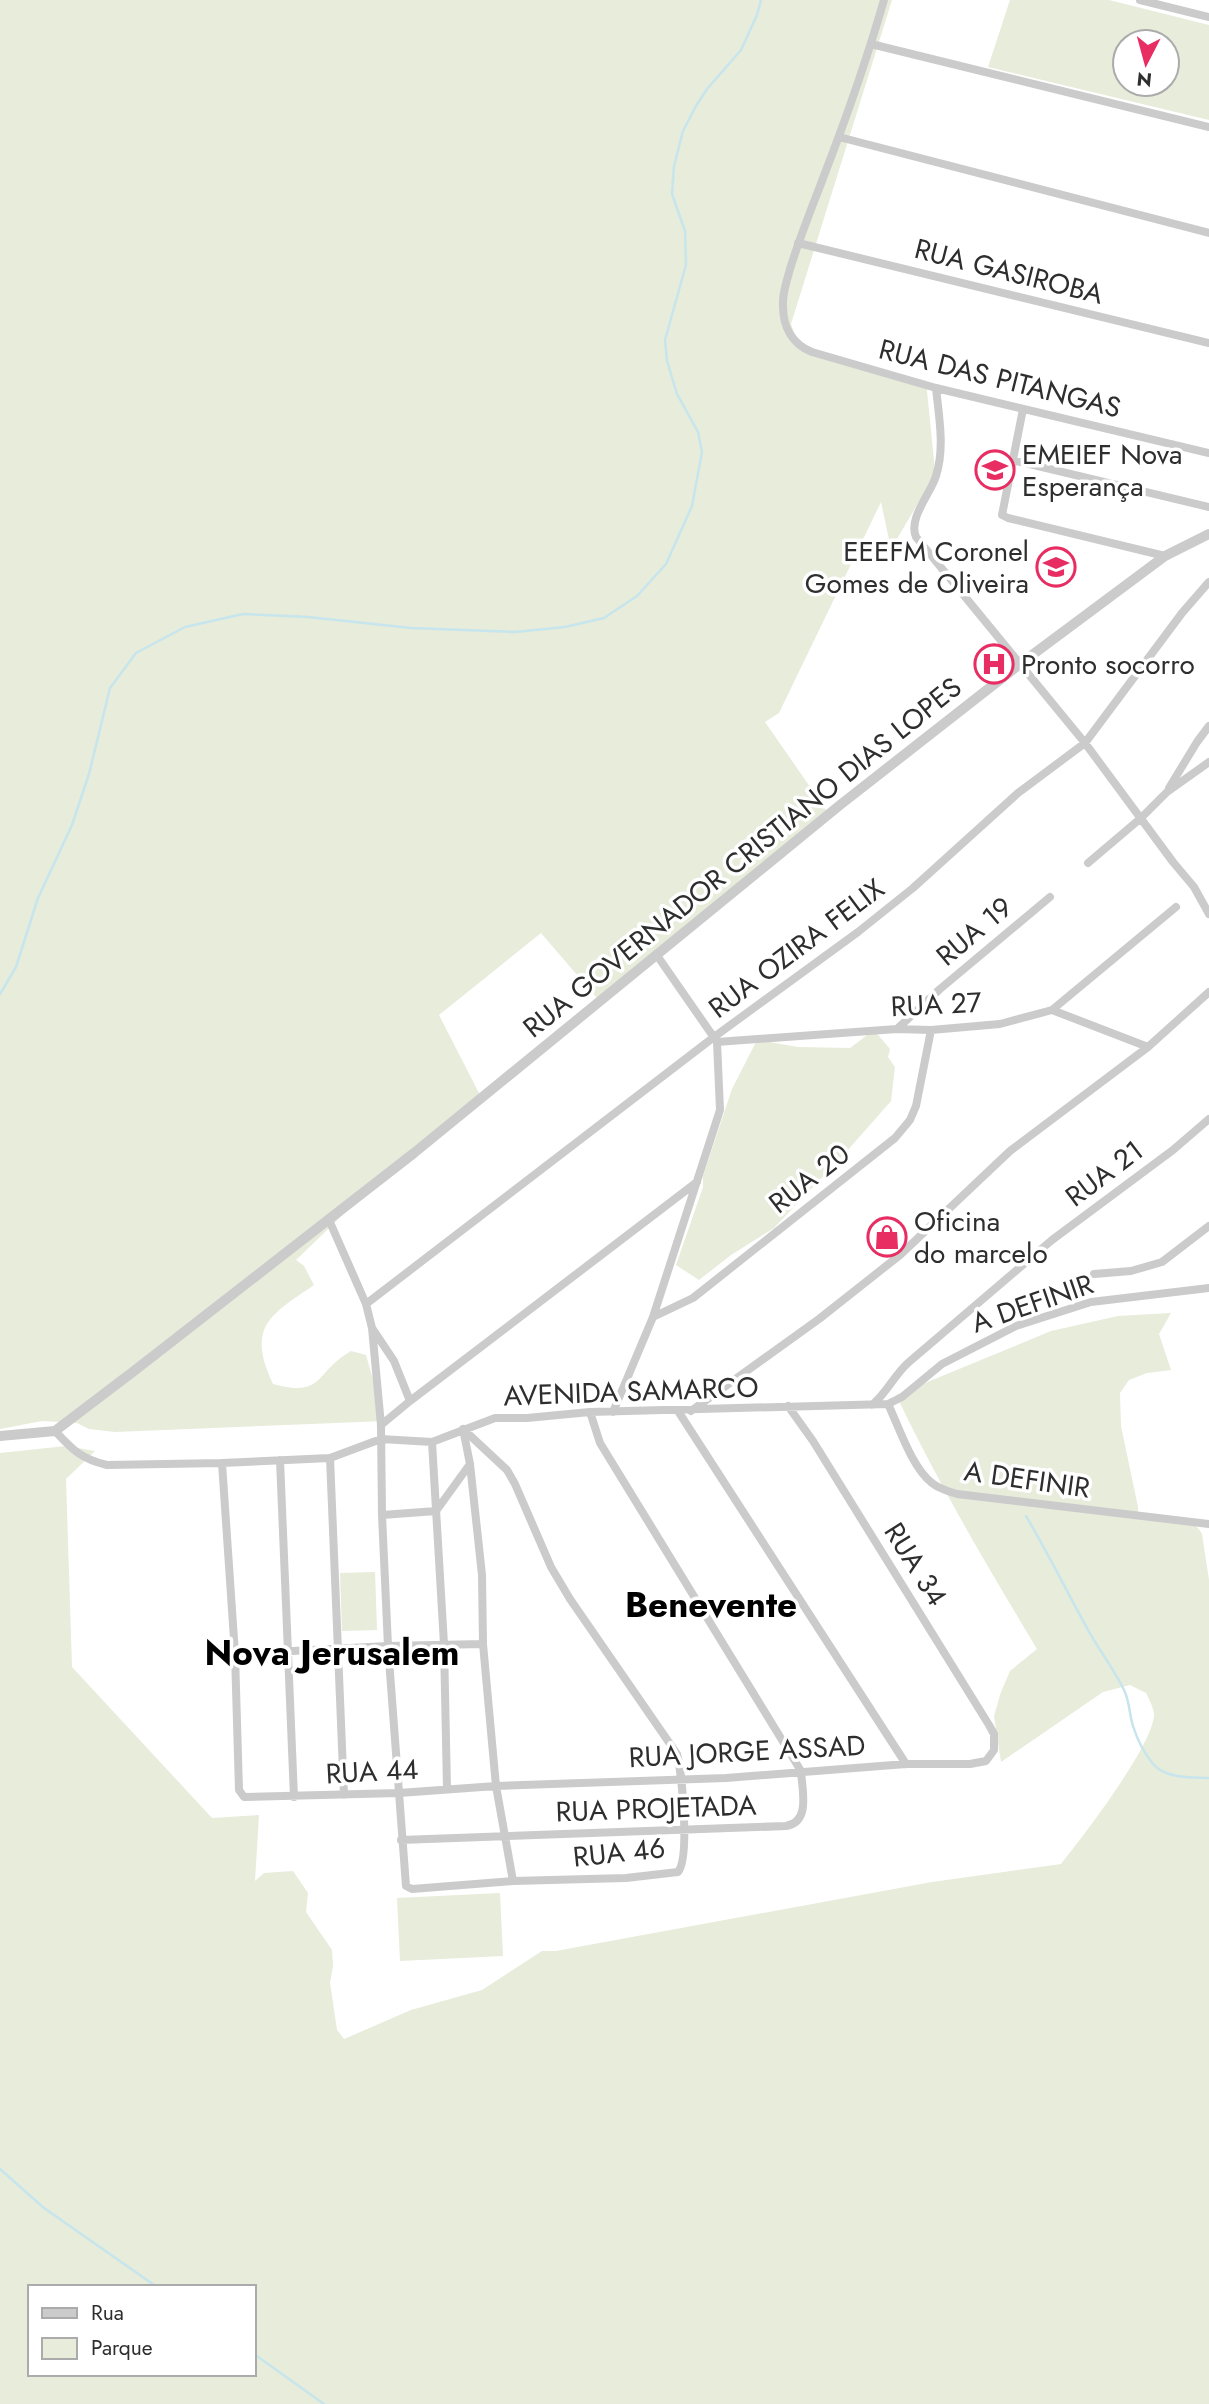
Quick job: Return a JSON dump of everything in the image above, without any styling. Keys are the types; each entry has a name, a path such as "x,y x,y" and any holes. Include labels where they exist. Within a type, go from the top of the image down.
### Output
{"street":[{"path":"798,243 839,137 884,0"},
{"path":"1140,0 1209,17"},
{"path":"871,44 1209,127"},
{"path":"839,137 1209,233"},
{"name":"RUA DAS PITANGAS","path":"798,243 784,292 784,318 789,332 801,347 936,388 1209,453"},
{"name":"RUA GASIROBA","path":"798,243 1209,343"},
{"path":"936,388 940,452 936,475 915,521 914,532 1085,743 1194,887 1209,914"},
{"path":"1023,409 1002,515 1165,556"},
{"path":"1012,460 1209,507"},
{"name":"RUA GOVERNADOR CRISTIANO DIAS LOPES","path":"55,1431 414,1153 840,805 1020,664 1165,556 1209,534"},
{"name":"RUA OZIRA FELIX","path":"366,1304 858,932 913,888 1018,793 1085,743 1182,613 1209,582"},
{"path":"1167,792 1209,726"},
{"path":"1088,863 1167,792 1209,762"},
{"name":"RUA 19","path":"897,1029 940,989 1050,897"},
{"path":"1148,1047 1052,1010 1176,907"},
{"path":"613,1412 653,1317 720,1110 715,1040 656,954"},
{"path":"691,1411 819,1319 900,1255 1010,1151 1148,1047 1209,992"},
{"name":"RUA 27","path":"715,1040 897,1029 931,1030 1000,1024 1052,1010"},
{"name":"RUA 20","path":"653,1317 693,1297 895,1138 910,1120 916,1106 931,1030"},
{"name":"RUA 21","path":"872,1405 884,1395 901,1369 1042,1249 1173,1150 1209,1119"},
{"path":"382,1425 697,1182"},
{"path":"329,1220 366,1304 372,1328 382,1425 382,1515 388,1646 404,1883 408,1888 513,1881 496,1786 483,1644 482,1575 470,1464 463,1429"},
{"path":"1094,1274 1131,1271 1162,1262 1209,1226"},
{"name":"A DEFINIR","path":"1209,1288 1091,1302 1016,1326 942,1364 902,1397 888,1404 919,1469 929,1481 940,1488 957,1494 1209,1524"},
{"path":"372,1328 394,1361 410,1401"},
{"name":"AVENIDA SAMARCO","path":"381,1439 432,1441 495,1418 590,1412 888,1404"},
{"name":"RUA 34","path":"788,1406 813,1441 989,1725 994,1734 994,1751"},
{"path":"678,1411 906,1764"},
{"path":"590,1412 600,1443 801,1771"},
{"name":"RUA 46","path":"463,1429 507,1470 551,1567 570,1599 677,1754 681,1780 683,1860 678,1872 593,1880 513,1881"},
{"path":"0,1436 55,1431 77,1454 107,1465 330,1458 381,1439"},
{"path":"432,1441 444,1644 447,1789"},
{"path":"330,1458 344,1795"},
{"path":"280,1460 294,1797"},
{"path":"222,1463 235,1654 483,1644"},
{"path":"382,1515 436,1511 470,1464"},
{"name":"RUA 44","path":"235,1654 241,1795 249,1798 294,1797 496,1786"},
{"name":"RUA JORGE ASSAD","path":"496,1786 681,1780 906,1764 979,1763 991,1757 994,1751"},
{"name":"RUA PROJETADA","path":"401,1840 786,1826 800,1821 803,1814 801,1771"}],"green space":[{"path":"0,0 892,0 791,324 797,340 805,348 926,381 935,471 891,549 881,502 779,713 765,722 831,817 602,1004 541,933 439,1015 482,1099 354,1204 296,1260 304,1266 314,1285 275,1314 267,1324 263,1336 265,1365 273,1384 302,1388 318,1381 339,1359 351,1351 366,1355 385,1421 115,1432 89,1429 77,1423 42,1421 0,1429"},
{"path":"1010,0 1109,0 1209,25 1209,120 1117,98 1181,98 1181,28 1111,28 1111,96 988,67"},
{"path":"874,1030 890,1049 888,1057 895,1067 891,1101 774,1228 731,1255 699,1280 676,1265 732,1089 757,1040 798,1047 850,1048"},
{"path":"1171,1313 1159,1334 1171,1370 1147,1373 1129,1380 1120,1393 1121,1426 1138,1512 1173,1517 1197,1528 1202,1534 1209,1580 1209,2404 0,2404 0,1453 66,1446 95,1451 66,1479 72,1667 212,1818 259,1815 255,1881 264,1873 293,1871 308,1893 306,1912 332,1950 330,1983 337,2030 344,2039 411,2010 482,1990 542,1951 556,1951 932,1882 1061,1864 1131,1767 1151,1727 1153,1708 1146,1693 1130,1685 1103,1692 1001,1762 994,1716 1001,1692 1010,1671 1037,1649 946,1492 896,1395 1051,1331 1118,1316"},
{"path":"375,1572 377,1630 342,1631 340,1573"},
{"path":"500,1893 503,1956 400,1961 397,1898"}],"waterway":[{"path":"0,994 16,967 38,898 72,825 89,774 110,688 136,653 185,627 243,614 308,617 411,628 515,632 565,627 604,618 637,596 666,564 692,506 702,452 698,432 677,394 667,361 665,340 686,265 685,231 672,194 674,166 683,131 696,106 741,50 761,0"},
{"path":"1026,1516 1124,1690 1135,1731 1150,1760 1158,1769 1172,1775 1209,1778"},
{"path":"0,2169 44,2208 154,2285"},
{"path":"256,2355 324,2404"}],"place":[{"name":"EMEIEF Nova Esperança","path":"995,470"},
{"name":"EEEFM Coronel Gomes de Oliveira","path":"1056,567"},
{"name":"Pronto socorro","path":"994,664"},
{"name":"Oficina do marcelo","path":"887,1237"}],"district":[{"name":"Benevente","path":"711,1605"},
{"name":"Nova Jerusalem","path":"332,1653"}]}
